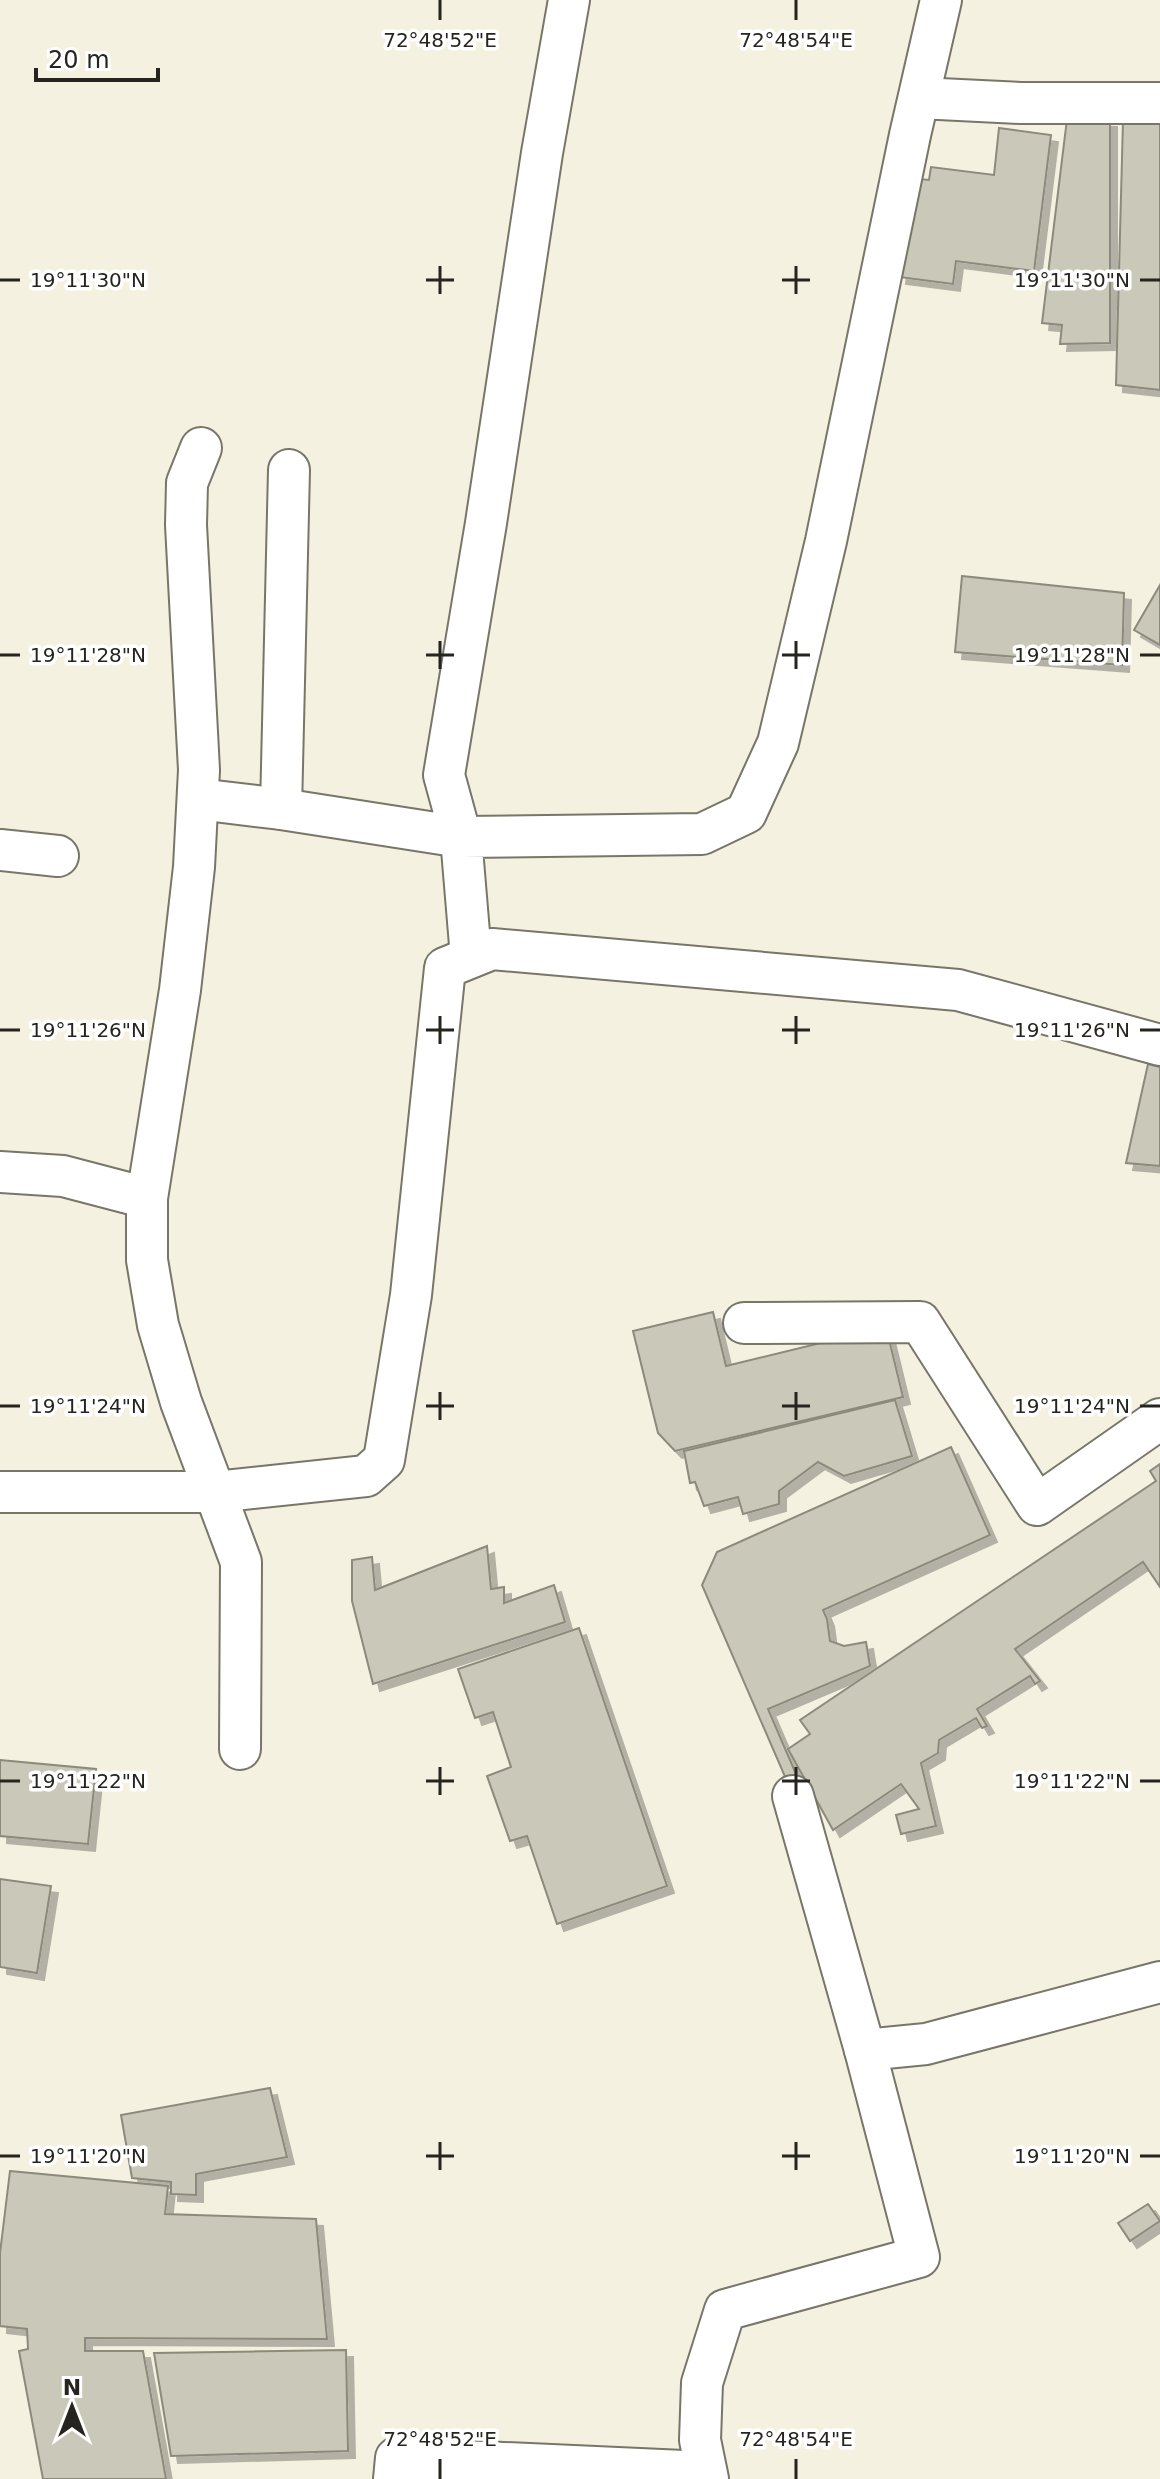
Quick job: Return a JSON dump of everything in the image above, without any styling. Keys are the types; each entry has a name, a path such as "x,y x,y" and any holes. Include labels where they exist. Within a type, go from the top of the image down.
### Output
{"street":[{"path":"471,957 461,837 444,775 569,0"},
{"path":"198,799 461,837 702,834 746,813 778,743 782,727 826,541 941,0"},
{"path":"919,98 1021,103 1160,103"},
{"path":"201,448 187,483 186,525 199,770 194,867 180,990 147,1198 147,1260 158,1325 181,1402 241,1562 240,1749"},
{"path":"281,809 289,470"},
{"path":"0,850 58,856"},
{"path":"0,1492 216,1492 366,1476 384,1460 411,1295 445,968 471,957 492,949 958,990 1160,1045"},
{"path":"0,1172 63,1176 147,1198"},
{"path":"744,1323 920,1322 1037,1505 1160,1419"},
{"path":"394,2479 396,2458 707,2476 700,2440 702,2383 725,2310 919,2257 865,2050 793,1796"},
{"path":"865,2050 926,2044 1160,1982"}],"building":[{"path":"1067,119 1110,120 1110,343 1060,344 1062,325 1042,323"},
{"path":"1123,120 1160,120 1160,390 1116,385"},
{"path":"999,128 1051,135 1034,271 956,261 953,284 899,277 912,178 929,180 931,167 994,175"},
{"path":"962,576 1124,593 1122,665 955,652"},
{"path":"1160,585 1160,645 1134,630"},
{"path":"1148,1064 1160,1067 1160,1166 1126,1163"},
{"path":"713,1312 726,1366 886,1327 903,1397 675,1451 658,1433 633,1331"},
{"path":"895,1400 912,1456 844,1476 818,1462 779,1491 779,1504 743,1514 738,1497 704,1506 695,1482 690,1483 684,1451"},
{"path":"951,1447 990,1535 823,1610 830,1641 844,1646 866,1642 870,1666 768,1709 796,1774 786,1779 702,1585 717,1552"},
{"path":"1160,1464 1160,1587 1143,1562 1015,1649 1040,1681 1035,1684 1030,1676 977,1709 987,1726 982,1728 976,1718 939,1740 938,1753 921,1763 936,1826 901,1834 896,1815 919,1809 901,1784 833,1830 788,1749 810,1734 800,1720 1156,1481 1150,1471"},
{"path":"487,1546 491,1589 504,1587 504,1603 554,1585 565,1622 373,1684 352,1601 352,1560 372,1557 375,1590"},
{"path":"579,1628 667,1886 557,1924 527,1836 510,1841 487,1776 511,1767 493,1712 475,1718 458,1669"},
{"path":"0,1760 96,1769 88,1844 0,1836"},
{"path":"0,1879 51,1886 37,1973 0,1967"},
{"path":"270,2088 287,2157 196,2174 196,2195 171,2194 171,2182 132,2178 121,2115"},
{"path":"10,2171 168,2186 165,2214 316,2219 327,2339 85,2338 85,2351 143,2351 166,2479 43,2479 19,2351 28,2349 27,2329 0,2326 0,2253"},
{"path":"1148,2204 1160,2221 1130,2241 1118,2223"},
{"path":"346,2350 348,2451 171,2456 154,2353"}]}
